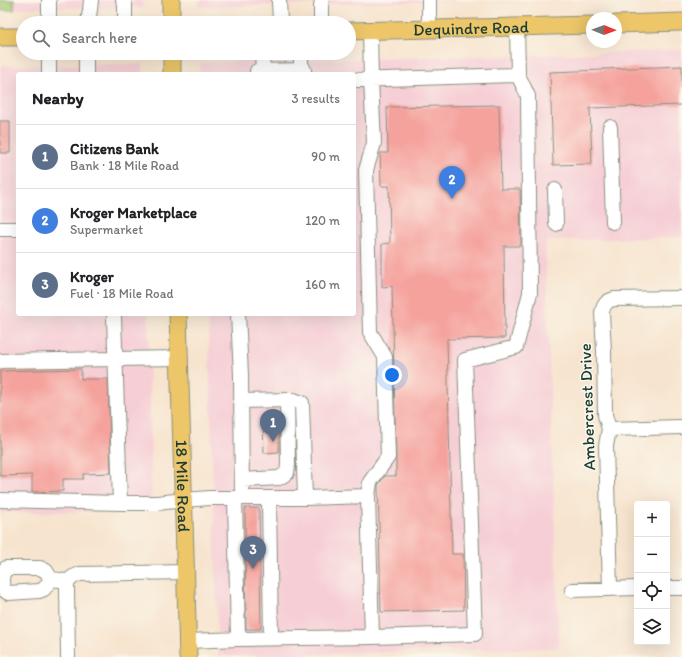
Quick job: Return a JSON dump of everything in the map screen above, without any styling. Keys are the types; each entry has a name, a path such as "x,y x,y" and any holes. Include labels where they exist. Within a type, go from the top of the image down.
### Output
{"main road":[{"path":"170,0 171,16"},
{"path":"622,24 682,22"},
{"name":"Dequindre Road","path":"356,31 586,24"},
{"path":"0,37 16,37"},
{"path":"172,60 172,72"},
{"name":"18 Mile Road","path":"178,316 188,649"}],"street":[{"path":"49,0 49,16"},
{"path":"89,16 90,0"},
{"path":"124,0 125,16"},
{"path":"279,0 280,16"},
{"path":"321,16 322,0"},
{"path":"429,0 429,29"},
{"path":"188,649 238,639 475,634 465,360 516,347 530,293 528,96 518,75 517,27"},
{"path":"370,30 374,143 360,170 361,256 370,332 385,357 388,457 370,482 368,496 372,637"},
{"path":"49,60 50,72"},
{"path":"86,60 86,72"},
{"path":"261,60 260,72 304,72 301,60"},
{"path":"356,80 518,75"},
{"path":"610,127 613,222"},
{"path":"555,190 556,224"},
{"path":"0,229 16,229"},
{"name":"Ambercrest Drive","path":"610,589 606,446 609,429 605,415 602,314 605,303 614,299 682,298"},
{"path":"114,316 120,503"},
{"path":"238,316 242,480 239,498 238,639"},
{"path":"0,361 180,358"},
{"path":"242,480 279,478 287,473 287,400"},
{"path":"241,401 294,400 302,403 305,498"},
{"path":"609,429 682,427"},
{"path":"0,500 157,503 210,498 305,498 368,496"},
{"path":"269,498 271,638"},
{"path":"3,565 40,568 46,571 51,579 44,589 39,591 8,592 2,594 3,565"},
{"path":"67,582 80,574 186,572"},
{"path":"51,579 67,582"},
{"path":"67,582 68,657"},
{"path":"572,590 634,588"},
{"path":"670,588 682,588"}],"shaded area":[{"path":"14,0 142,0 143,8 25,8 14,10"},
{"path":"198,0 454,0 454,1 198,7"},
{"path":"682,50 682,237 545,241 559,648 218,656 208,316 356,316 356,72 200,72 200,63"},
{"path":"143,64 143,72 16,72 16,316 148,316 152,510 0,513 0,66"}],"green space":[{"path":"0,0 14,0 14,10 0,10"}],"building":[{"path":"682,66 682,105 590,108 592,164 553,165 550,72"},
{"path":"499,105 501,189 520,189 521,246 504,246 505,338 447,339 452,554 463,554 464,610 381,612 378,485 385,476 396,476 392,286 382,287 382,244 390,243 389,186 381,186 380,153 388,153 387,107"},
{"path":"0,121 10,121 10,153 0,153"},
{"path":"81,369 81,379 108,379 111,473 83,474 83,479 63,479 63,491 32,492 32,475 0,476 0,371"},
{"path":"263,420 279,420 279,452 264,453"},
{"path":"245,508 259,508 261,629 246,629"}],"place":[{"name":"Kroger Marketplace","path":"452,199"},
{"name":"Citizens Bank","path":"273,442"},
{"name":"Kroger","path":"253,569"}]}
